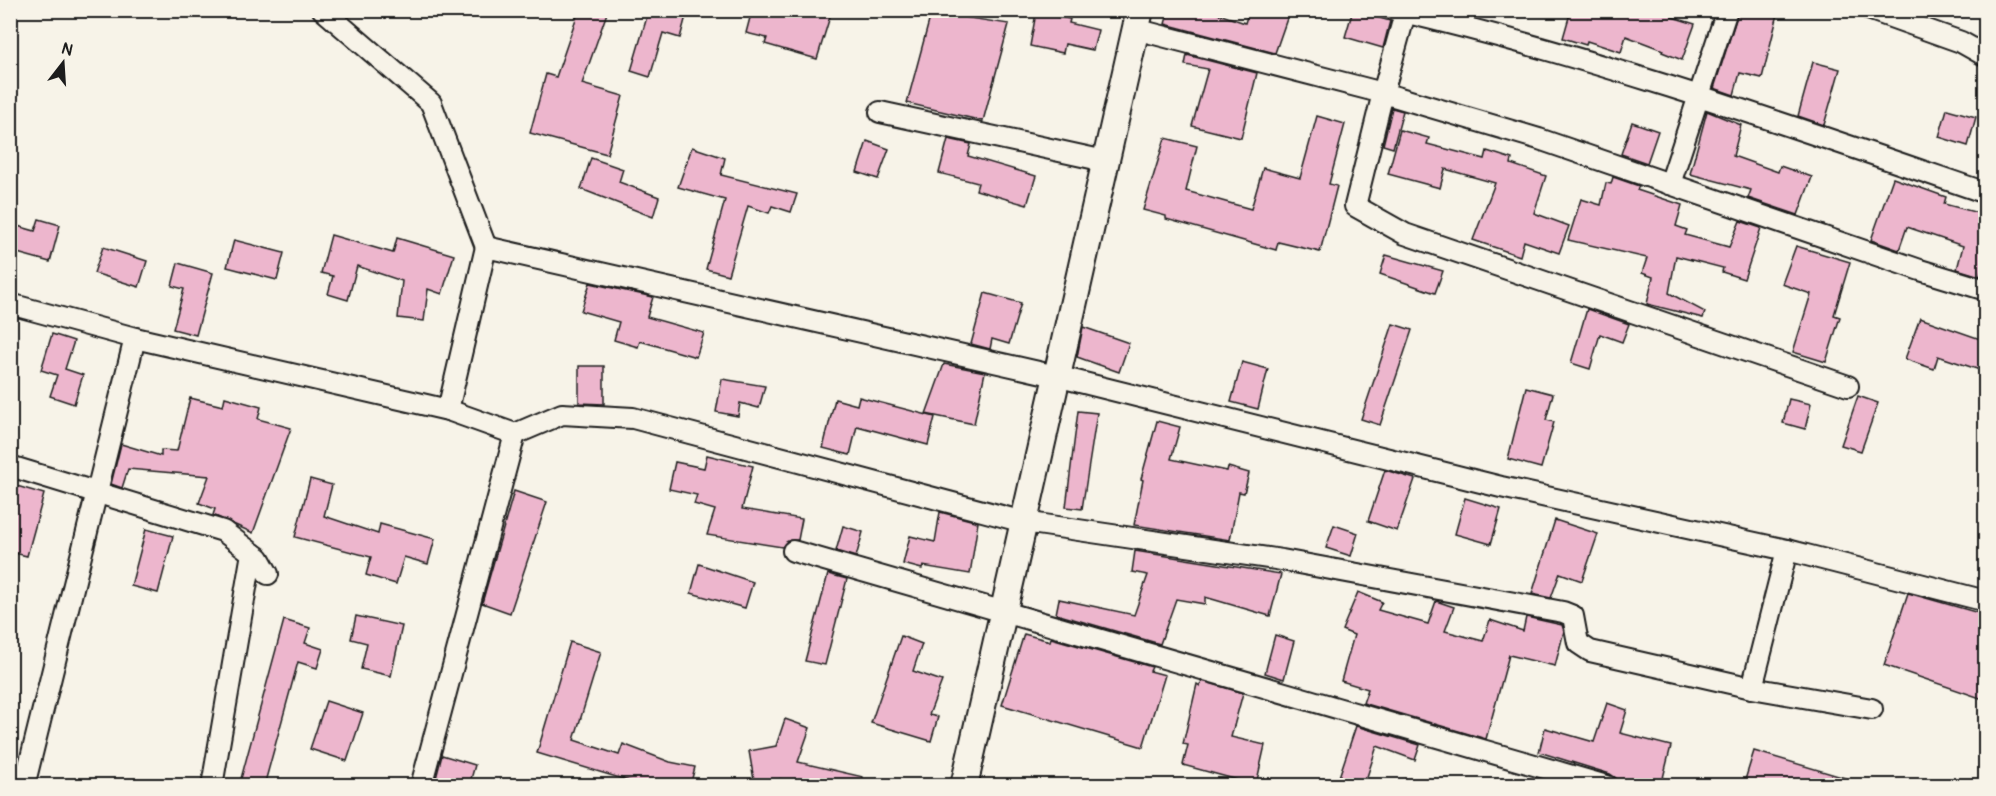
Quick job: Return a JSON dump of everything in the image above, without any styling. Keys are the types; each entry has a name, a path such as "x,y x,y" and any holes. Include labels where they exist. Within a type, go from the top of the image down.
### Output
{"street":[{"path":"323,10 431,103 486,247 448,410"},
{"path":"1670,184 1727,10"},
{"path":"1871,10 1961,42 1986,56"},
{"path":"1848,386 1405,234 1355,206 1402,11 1561,54 1699,96 1986,193"},
{"path":"964,786 1137,20 1539,140 1920,270 1986,290"},
{"path":"880,112 1105,161"},
{"path":"486,247 1056,376 1501,487 1787,550 1986,601"},
{"path":"10,304 135,338 448,410 515,434 562,414 633,418 1024,522 1281,560 1563,612 1573,616 1578,643 1590,651 1752,688 1872,709"},
{"path":"24,786 135,338"},
{"path":"421,786 515,434"},
{"path":"10,465 223,531 259,558 268,574"},
{"path":"1752,688 1787,550"},
{"path":"794,551 1608,786"},
{"path":"212,786 252,552"}],"building":[{"path":"579,10 608,10 582,84 623,96 607,154 530,133 546,74 556,77"},
{"path":"649,10 668,10 686,16 680,38 663,33 650,77 631,71"},
{"path":"752,10 832,10 817,59 765,44 767,38 746,33"},
{"path":"932,10 965,10 963,17 1009,24 983,121 907,103"},
{"path":"1169,10 1207,10 1245,23 1249,10 1290,10 1275,53 1165,24"},
{"path":"1353,10 1390,21 1383,48 1345,37"},
{"path":"1571,10 1674,10 1672,17 1695,24 1682,60 1626,36 1621,52 1587,41 1586,45 1563,38"},
{"path":"1739,10 1779,10 1762,78 1740,73 1734,95 1714,88"},
{"path":"1036,13 1070,19 1069,23 1098,30 1093,50 1065,44 1063,53 1030,46"},
{"path":"1187,55 1257,73 1241,138 1192,126 1208,69 1185,65"},
{"path":"1813,62 1840,69 1824,125 1798,116"},
{"path":"1392,108 1403,111 1393,148 1383,145"},
{"path":"1947,109 1976,117 1968,146 1939,137"},
{"path":"1707,111 1741,125 1733,156 1778,172 1780,166 1812,177 1798,215 1748,198 1751,190 1690,174"},
{"path":"1317,116 1345,124 1329,184 1337,186 1320,252 1278,242 1276,250 1166,219 1166,216 1143,210 1165,138 1197,146 1186,191 1251,209 1263,168 1300,178"},
{"path":"1632,122 1658,131 1647,163 1621,154"},
{"path":"1400,130 1429,138 1427,144 1485,159 1487,151 1512,159 1511,164 1546,176 1534,213 1569,226 1559,253 1524,241 1520,256 1473,240 1495,183 1445,169 1440,188 1388,174"},
{"path":"948,139 971,144 968,156 1036,176 1027,205 976,190 978,183 939,173"},
{"path":"867,141 889,149 878,179 857,172"},
{"path":"692,147 725,158 721,175 797,194 791,212 772,206 769,213 748,206 728,275 706,269 725,200 678,187"},
{"path":"591,158 623,169 619,182 659,197 653,217 581,189"},
{"path":"1613,177 1639,186 1637,190 1682,205 1676,226 1687,230 1685,235 1729,247 1740,221 1761,228 1744,279 1722,272 1723,268 1676,256 1669,293 1705,312 1703,318 1647,304 1653,277 1642,273 1647,258 1568,240 1581,199 1601,205 1606,183 1611,184"},
{"path":"1893,178 1946,197 1944,204 1986,215 1986,256 1980,276 1957,269 1963,246 1907,227 1899,250 1871,240"},
{"path":"39,219 60,225 50,262 10,251 14,225 35,231"},
{"path":"331,235 393,253 397,238 454,255 442,294 428,289 424,321 398,318 402,281 357,266 348,300 328,294 333,276 321,273"},
{"path":"234,240 284,253 277,280 227,267"},
{"path":"1796,246 1850,262 1834,315 1840,317 1826,362 1793,352 1811,294 1782,284"},
{"path":"103,247 147,261 139,287 94,273"},
{"path":"1386,255 1443,271 1435,293 1380,274"},
{"path":"178,263 213,273 196,335 173,329 184,289 172,286"},
{"path":"590,283 653,297 647,317 704,333 696,357 640,341 638,347 614,340 619,322 581,311"},
{"path":"985,293 1021,303 1009,344 992,339 990,349 971,344"},
{"path":"1587,309 1629,324 1622,342 1600,334 1590,369 1571,363"},
{"path":"1920,318 1986,341 1986,353 1980,370 1938,356 1934,369 1905,359"},
{"path":"1393,324 1412,330 1380,425 1361,419"},
{"path":"1083,327 1129,343 1119,372 1077,357"},
{"path":"52,334 74,341 65,369 83,375 74,404 50,396 57,375 41,370"},
{"path":"1242,362 1268,369 1258,409 1231,402"},
{"path":"944,364 985,372 974,424 926,414"},
{"path":"579,366 604,366 604,404 579,403"},
{"path":"722,379 765,386 759,408 740,403 738,416 716,412"},
{"path":"1526,387 1553,394 1546,420 1554,422 1541,468 1508,459"},
{"path":"1858,396 1878,403 1861,451 1841,445"},
{"path":"225,397 261,407 258,419 291,428 253,533 213,515 215,509 199,503 209,476 128,469 122,488 111,484 121,444 161,456 161,450 177,451 190,398 223,406"},
{"path":"859,397 935,417 928,445 857,426 850,455 823,448 835,399 857,405"},
{"path":"1789,399 1811,404 1805,429 1783,423"},
{"path":"1078,411 1097,413 1082,509 1066,507"},
{"path":"1157,421 1180,427 1171,459 1227,471 1228,467 1249,473 1244,493 1239,492 1230,540 1134,525 1143,480 1141,479"},
{"path":"707,455 753,466 742,509 802,519 798,540 790,540 782,547 707,535 715,510 694,504 697,495 669,489 675,462 704,468"},
{"path":"1385,470 1415,479 1397,531 1368,521"},
{"path":"310,479 332,485 324,516 378,534 380,524 435,539 428,564 404,557 396,584 366,575 371,557 295,537"},
{"path":"10,484 44,494 27,556 10,552"},
{"path":"514,491 547,502 510,613 482,603"},
{"path":"1465,498 1501,509 1491,544 1455,534"},
{"path":"940,512 978,522 970,574 923,566 922,569 903,564 910,536 935,542"},
{"path":"1555,520 1598,534 1582,581 1560,573 1551,598 1532,594"},
{"path":"1334,525 1358,533 1351,556 1326,548"},
{"path":"843,526 863,532 856,557 836,551"},
{"path":"146,529 173,536 158,593 131,586"},
{"path":"1135,551 1281,574 1270,616 1205,597 1205,604 1176,599 1160,644 1056,614 1059,599 1134,615 1148,575 1132,572"},
{"path":"699,564 753,582 745,608 691,593"},
{"path":"828,574 847,579 825,665 805,661"},
{"path":"1358,592 1382,602 1378,610 1428,624 1436,601 1454,607 1445,631 1483,641 1490,620 1523,631 1526,617 1562,625 1564,631 1555,666 1509,655 1486,739 1363,703 1368,689 1341,681 1354,635 1342,630"},
{"path":"1908,593 1986,615 1986,700 1884,665"},
{"path":"356,616 402,626 391,676 361,669 367,643 351,639"},
{"path":"284,620 310,628 305,643 323,649 317,668 298,662 264,786 239,786"},
{"path":"1024,634 1050,641 1051,638 1152,667 1150,671 1165,675 1143,747 1002,705"},
{"path":"1275,635 1294,641 1284,679 1265,673"},
{"path":"901,636 922,644 913,671 942,681 929,715 938,717 931,741 871,723"},
{"path":"570,642 601,652 574,740 619,755 623,744 670,762 695,767 690,786 646,786 537,753"},
{"path":"1202,681 1243,693 1231,737 1265,745 1256,785 1183,765 1188,745 1183,744 1197,684 1200,686"},
{"path":"326,701 363,713 347,761 310,749"},
{"path":"1607,703 1627,710 1620,733 1671,746 1661,786 1619,786 1616,778 1610,774 1539,752 1545,728 1594,742"},
{"path":"785,719 810,728 798,762 863,777 862,786 809,786 780,779 781,786 755,786 749,751 776,746"},
{"path":"1356,726 1420,745 1415,760 1377,746 1364,786 1336,786"},
{"path":"1754,751 1852,780 1851,786 1766,786 1745,780"},
{"path":"442,755 475,765 469,786 434,786"}]}
